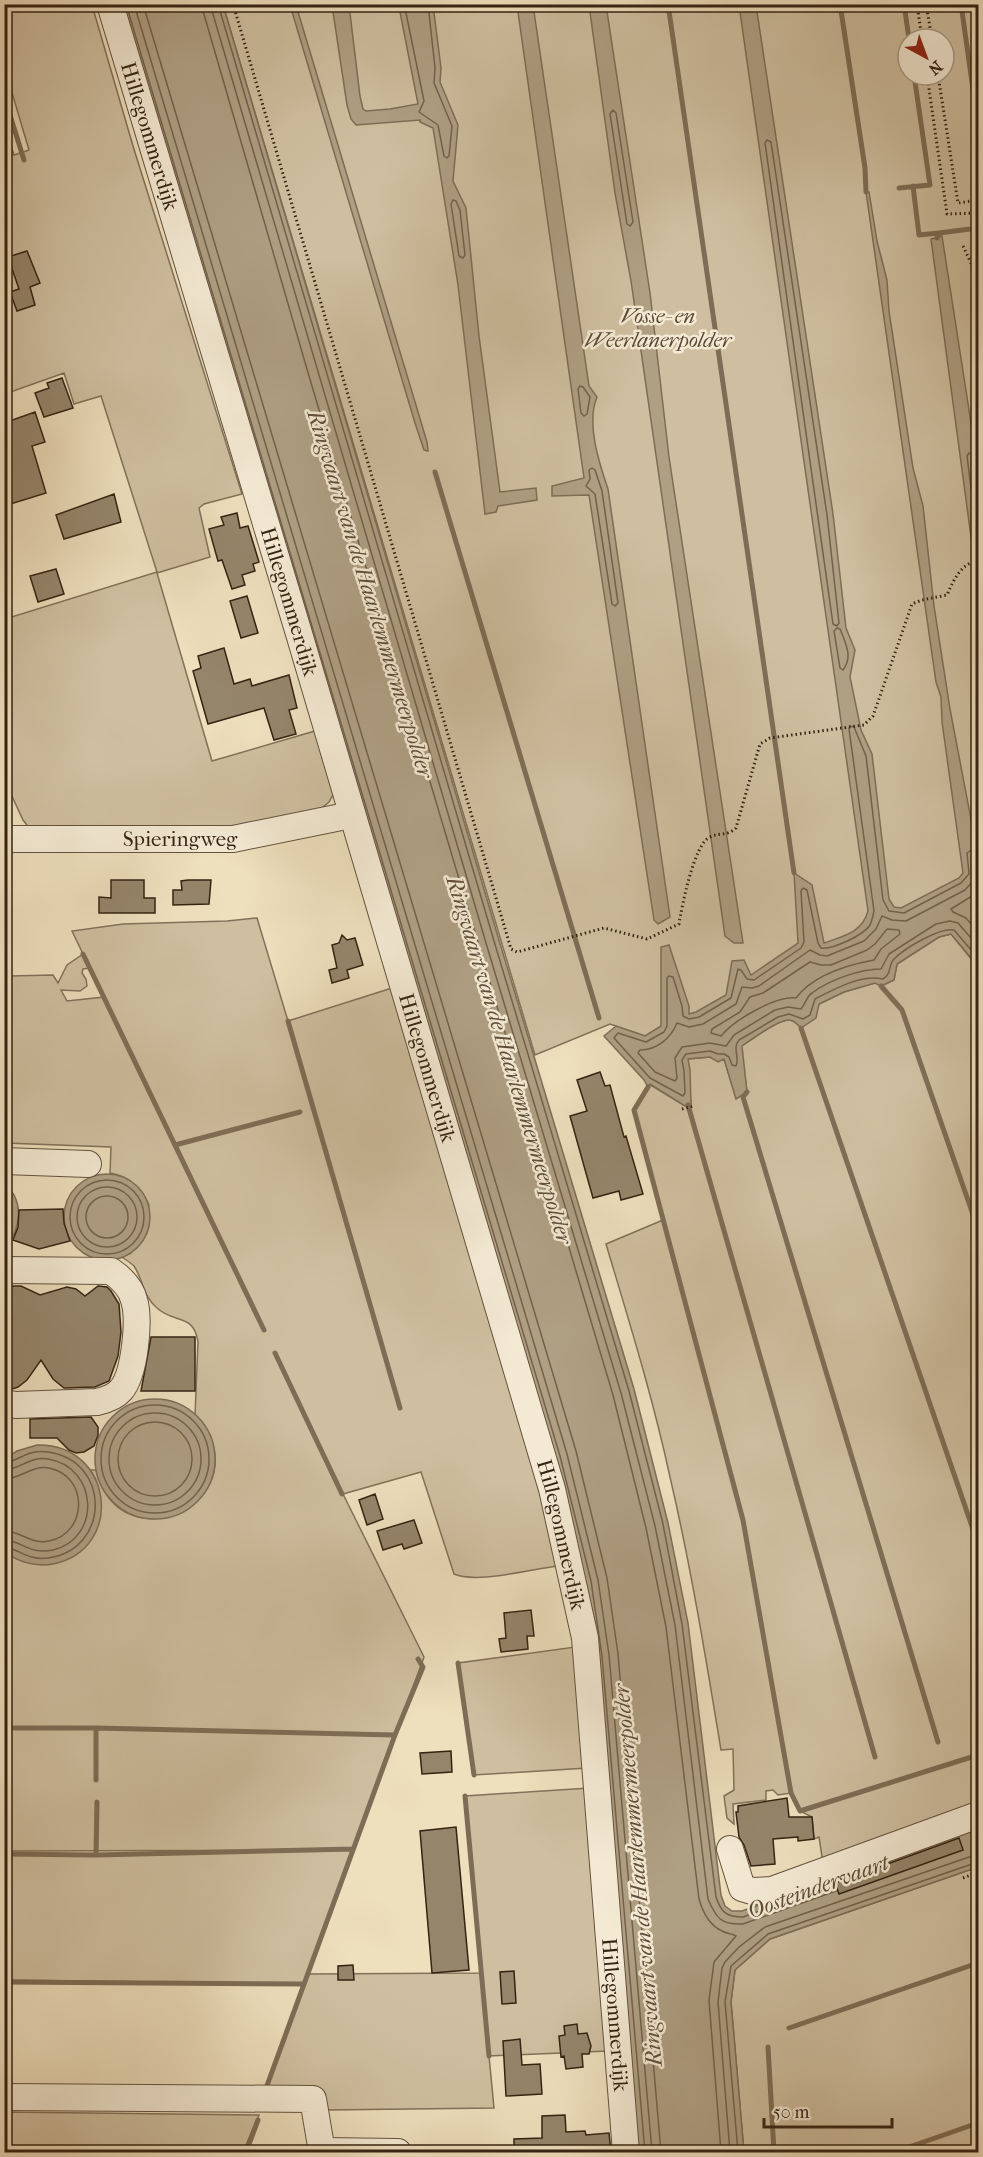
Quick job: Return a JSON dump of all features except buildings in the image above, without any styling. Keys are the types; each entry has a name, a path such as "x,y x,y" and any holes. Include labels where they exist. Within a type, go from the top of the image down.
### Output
{"street":[{"name":"Hillegommerdijk","path":"110,4 552,1489 585,1638 626,2152"},
{"name":"Spieringweg","path":"4,839 189,841 233,839 351,815"},
{"path":"4,1161 88,1164"},
{"path":"4,1270 111,1271 128,1287 134,1299 136,1315 132,1369 128,1381 120,1391 108,1399 97,1402 16,1405 4,1403"},
{"path":"730,1849 742,1888 752,1891 772,1890 978,1815"},
{"path":"4,2097 314,2099 322,2152 398,2152"}],"path":[{"path":"233,4 511,949 517,952 604,928 647,939 679,924 682,902 700,846 710,837 730,834 736,828 760,744 770,738 864,725 873,716 912,604 947,595 952,583 964,567 977,561"},
{"path":"917,4 920,27"},
{"path":"926,4 930,27"},
{"path":"929,87 947,214 978,213"},
{"path":"940,87 958,203 978,200"},
{"path":"963,246 978,278"},
{"path":"4,805 8,813"},
{"path":"682,1109 694,1106"},
{"path":"963,1878 978,1872"}],"green space":[{"path":"5,5 92,5 133,146 242,494 204,504 199,508 210,557 157,573 212,761 315,731 334,793 329,802 317,812 222,831 31,830 23,820 5,781 5,619 157,572 101,396 74,404 64,373 5,394 5,326 10,324 5,306 4,242 11,240 4,221 4,124 14,155 29,150 5,69"},
{"name":"Vosse- en Weerlanerpolder","path":"223,5 978,5 978,902 645,1036 610,1024 535,1055"},
{"path":"257,918 288,1021 392,988 526,1433 558,1566 490,1577 464,1577 454,1574 421,1472 343,1494 424,1657 308,1974 481,1973 465,1796 589,1788 608,2051 489,2056 494,2108 325,2110 263,2098 304,1984 5,1980 5,1854 96,1855 296,1850 5,1851 5,1552 14,1558 32,1564 51,1564 79,1552 96,1480 90,1470 96,1470 111,1500 133,1515 158,1518 183,1511 203,1495 214,1472 213,1445 195,1415 198,1342 196,1333 188,1323 163,1313 152,1304 134,1266 122,1257 131,1253 149,1205 142,1193 134,1183 110,1173 111,1147 5,1143 4,961 10,976 53,975 58,983 67,965 83,954 72,931 123,924","holes":["90,968 104,997 67,1001 61,990 80,991 87,986 82,973 83,969"]},
{"path":"951,934 976,965 978,964 978,1809 823,1863 819,1837 814,1839 812,1817 800,1811 791,1793 778,1795 773,1790 766,1791 766,1800 733,1804 734,1824 727,1818 724,1796 734,1790 733,1749 721,1750 678,1511 656,1418 606,1244 663,1220 634,1110 649,1084 685,1106 691,1104 687,1059 710,1057 718,1061 724,1059 736,1098 747,1092 741,1046 784,1021 792,1021 801,1027 819,1004 844,992 875,983 882,986 894,980 897,964 939,937"},
{"path":"575,1647 587,1768 474,1775 458,1663"},
{"path":"978,1867 978,2152 744,2152 731,2002 735,1970 770,1939"},
{"path":"5,2112 259,2115 243,2152 5,2152"}],"water":[{"path":"120,5 223,5 634,1389 668,1523 688,1623 721,1895 725,1906 732,1911 742,1911 978,1827 978,1867 770,1939 735,1970 731,2002 744,2152 639,2152 596,1656"},
{"path":"290,5 296,5 428,451 424,450 415,423"},
{"path":"332,5 349,5 360,96 363,109 366,111 418,104 400,12 402,5 433,5 441,68 440,82 458,125 453,181 466,208 479,336 500,492 536,488 537,500 498,506 496,512 485,514 458,285 433,128 420,120 356,125 351,119"},
{"path":"517,5 533,5 589,386 597,397 594,407 593,431 608,489 670,917 658,924 654,920 589,495 552,496 552,486 584,478"},
{"path":"589,5 606,5 650,293 669,457 743,943 734,943 725,936"},
{"path":"739,5 756,5 833,514 846,628 855,650 850,677 861,730 872,754 889,899 894,907 901,908 959,878 963,873 942,722 941,697 936,682 866,192 869,192 877,241 887,280 889,311 913,468 923,506 934,606 950,709 978,856 978,928 976,931 978,964 951,934 939,937 897,964 894,980 881,986 875,983 844,992 819,1004 816,1018 801,1028 792,1021 784,1021 765,1030 742,1046 747,1092 736,1099 724,1059 718,1062 710,1057 688,1059 691,1104 685,1106 650,1084 648,1087 604,1036 616,1026 645,1036 661,1026 661,947 669,945 689,1006 689,1014 726,995 732,961 744,960 751,975 798,943 794,873 812,885 824,943 851,933 861,924 868,911"},
{"path":"942,236 978,468 978,589 931,239"},
{"path":"107,1174 124,1177 138,1186 147,1200 150,1217 147,1234 138,1248 124,1257 107,1260 90,1257 76,1248 67,1234 64,1217 67,1200 76,1186 90,1177"},
{"path":"5,1184 16,1199 18,1216 15,1233 5,1248"},
{"path":"155,1399 178,1404 197,1417 210,1436 215,1459 210,1482 197,1501 178,1514 155,1519 132,1514 113,1501 100,1482 95,1459 100,1436 113,1417 132,1404"},
{"path":"37,1445 63,1449 82,1461 95,1478 101,1498 100,1519 92,1539 76,1554 47,1565 28,1563 5,1552 5,1459 17,1451"}],"waterway":[{"path":"668,4 794,873"},
{"path":"840,4 865,168 866,192"},
{"path":"904,4 907,27"},
{"path":"961,4 978,125"},
{"path":"899,188 930,185 916,87"},
{"path":"4,96 24,160"},
{"path":"913,186 919,235 939,233 937,238"},
{"path":"939,233 978,228"},
{"path":"435,472 599,1018"},
{"path":"83,954 264,1330"},
{"path":"881,986 902,1010 978,1229"},
{"path":"288,1021 400,1408"},
{"path":"801,1028 978,1544"},
{"path":"648,1087 634,1110 743,1520 791,1793 800,1811 978,1755"},
{"path":"747,1092 743,1097 938,1742"},
{"path":"688,1105 875,1757"},
{"path":"175,1145 300,1112"},
{"path":"275,1353 342,1494"},
{"path":"96,1780 96,1728 395,1735 423,1667 418,1659"},
{"path":"458,1663 474,1775"},
{"path":"4,1728 96,1728"},
{"path":"265,2091 395,1735"},
{"path":"465,1796 489,2056"},
{"path":"97,1802 96,1855 353,1849"},
{"path":"4,1854 96,1855"},
{"path":"789,2028 978,1963"},
{"path":"4,1982 304,1984"},
{"path":"768,2047 774,2152"},
{"path":"246,2152 258,2120"},
{"path":"895,2152 978,2123"}],"water label":[{"name":"Ringvaart van de Haarlemmermeerpolder","path":"370,594"},
{"name":"Ringvaart van de Haarlemmermeerpolder","path":"509,1060"},
{"name":"Ringvaart van de Haarlemmermeerpolder","path":"638,1875"},
{"name":"Oosteindervaart","path":"818,1887"}]}
